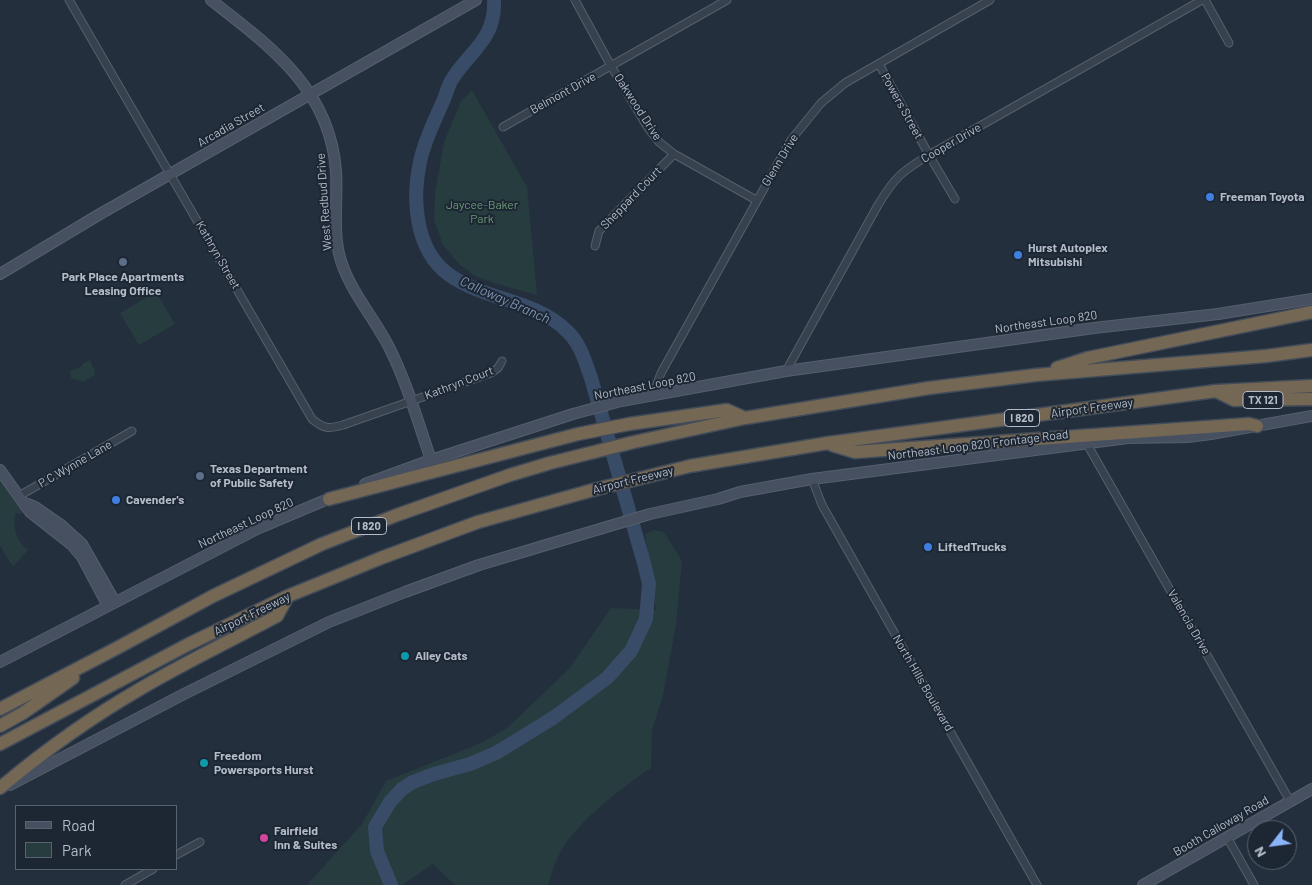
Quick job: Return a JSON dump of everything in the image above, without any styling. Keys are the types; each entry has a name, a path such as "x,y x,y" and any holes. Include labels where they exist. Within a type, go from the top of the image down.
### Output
{"highway":[{"path":"1036,375 1088,358 1312,312"},
{"name":"I 820","path":"0,709 213,596 322,544 501,478 586,453 745,418 929,388 1036,375 1266,356 1312,350"},
{"name":"I 820","path":"1216,391 1312,386"},
{"name":"Airport Freeway","path":"0,744 180,649 288,596 381,558 478,522 642,477 690,466 828,444 1216,391 1234,400 1312,399"},
{"path":"328,499 578,434 629,424 728,410 745,418"},
{"path":"828,444 855,452 1210,426 1249,424 1257,426"},
{"path":"0,789 41,755 97,715 141,688 277,616 288,596"},
{"path":"0,726 23,713 116,648"}],"main road":[{"name":"West Redbud Drive","path":"211,0 282,58 310,94 324,118 332,141 336,170 337,237 341,260 348,278 388,346 402,375 431,460"},
{"name":"Arcadia Street","path":"0,274 100,214 473,2"},
{"name":"Northeast Loop 820","path":"0,662 257,529 328,499 431,460 573,414 621,401 652,397 786,371 1094,328 1218,314 1312,299"},
{"name":"Northeast Loop 820 Frontage Road","path":"0,789 329,622 479,565 603,527 740,492 812,479 1128,438 1196,436 1312,416"},
{"path":"0,470 22,499 61,525 82,544 112,604"},
{"name":"Booth Calloway Road","path":"1142,885 1312,789"}],"street":[{"name":"Kathryn Street","path":"69,0 312,419 321,426 331,428 411,402"},
{"name":"Oakwood Drive","path":"575,0 648,128 659,142 674,154 756,200"},
{"name":"Belmont Drive","path":"503,127 727,0"},
{"name":"Glenn Drive","path":"652,397 661,373 756,200 791,140 821,102 845,83 990,0"},
{"path":"1203,0 1229,43"},
{"name":"Cooper Drive","path":"786,371 890,185 899,175 929,155 1203,0"},
{"name":"Powers Street","path":"879,64 929,155 956,199"},
{"name":"Sheppard Court","path":"595,246 599,231 674,154"},
{"name":"Kathryn Court","path":"411,402 491,373 498,368 502,361"},
{"name":"P C Wynne Lane","path":"22,499 132,431"},
{"name":"Valencia Drive","path":"1087,444 1290,801"},
{"name":"North Hills Boulevard","path":"812,479 822,505 1037,885"},
{"path":"1227,837 1254,885"},
{"path":"178,854 200,842"},
{"path":"125,885 151,870"}],"green space":[{"name":"Jaycee-Baker Park","path":"472,90 527,187 537,295 475,276 460,265 443,245 434,220 435,193 444,142 461,101"},
{"path":"156,292 175,324 139,345 120,313"},
{"path":"90,360 95,375 83,382 71,378 70,371"},
{"path":"0,477 23,511 22,514 15,513 14,523 18,538 28,550 13,567 0,546"},
{"path":"654,530 664,532 682,561 676,624 663,696 652,730 651,768 612,797 573,834 557,859 548,885 455,885 433,864 402,885 307,885 362,824 386,781 479,744 506,729 569,669 611,608 656,610 645,534"}],"waterway":[{"name":"Calloway Branch","path":"391,885 377,851 375,827 390,802 402,789 413,782 470,764 496,753 553,718 607,678 631,651 646,619 649,584 644,563 591,378 579,347 567,331 554,320 540,312 478,290 448,274 437,264 429,251 419,223 416,192 424,147 451,81 480,44 491,25 494,0"}],"place":[{"name":"Freeman Toyota","path":"1210,197"},
{"name":"Hurst Autoplex Mitsubishi","path":"1018,255"},
{"name":"Park Place Apartments Leasing Office","path":"123,262"},
{"name":"Texas Department of Public Safety","path":"200,476"},
{"name":"Cavender's","path":"116,500"},
{"name":"LiftedTrucks","path":"928,547"},
{"name":"Alley Cats","path":"405,656"},
{"name":"Freedom Powersports Hurst","path":"204,763"},
{"name":"Fairfield Inn & Suites","path":"264,838"}]}
